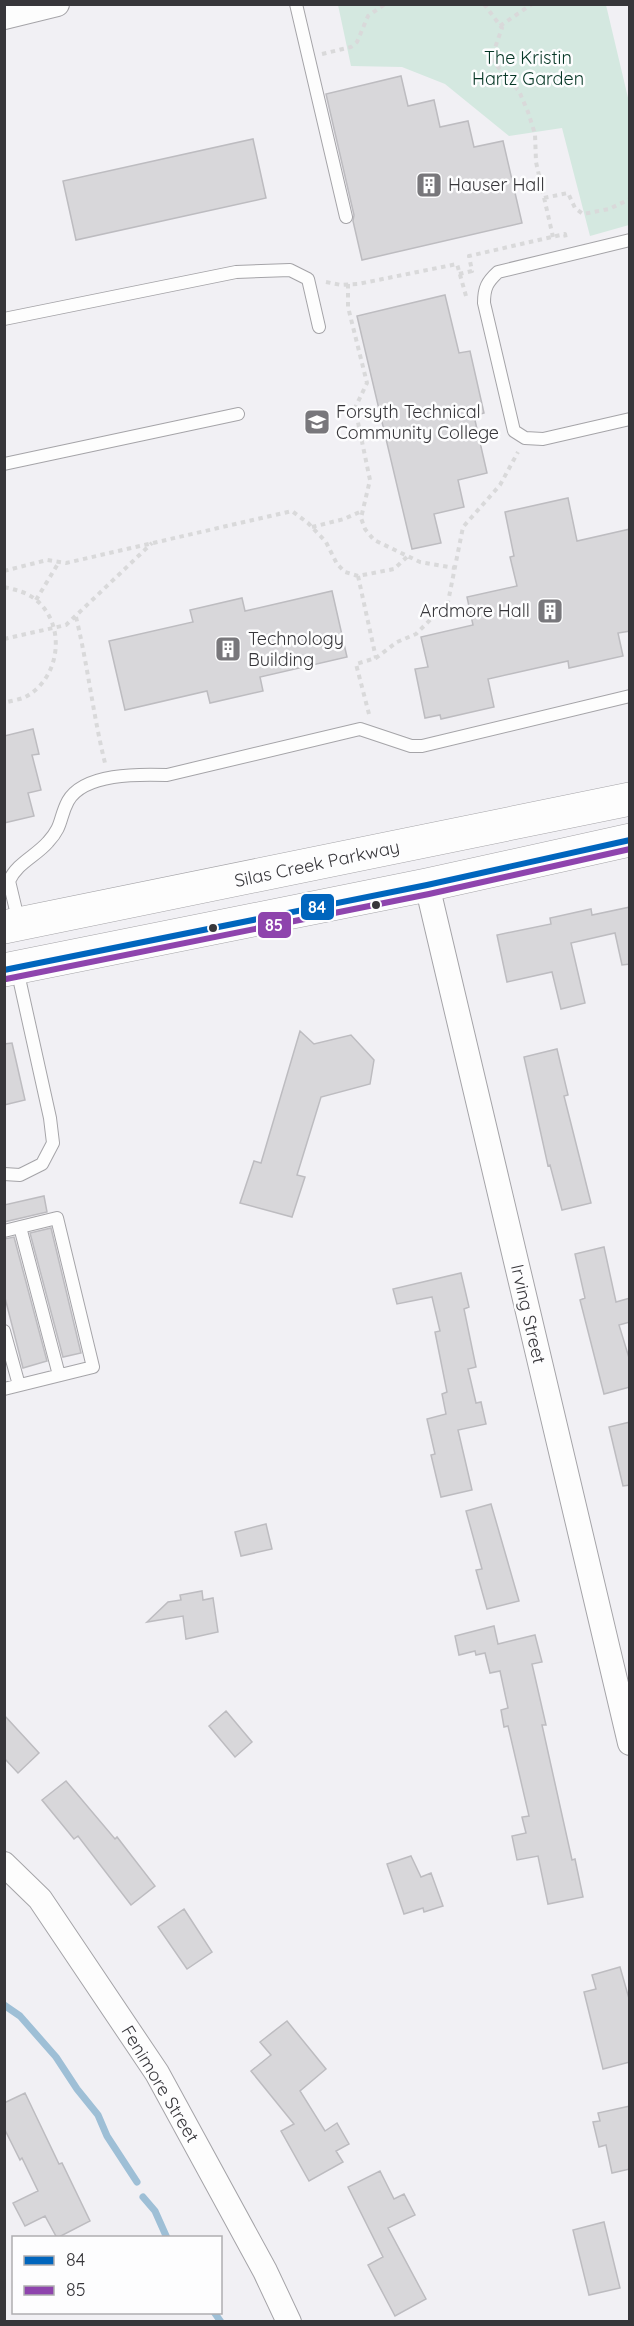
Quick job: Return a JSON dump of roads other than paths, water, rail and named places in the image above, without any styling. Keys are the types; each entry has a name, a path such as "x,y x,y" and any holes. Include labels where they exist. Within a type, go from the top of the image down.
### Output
{"main road":[{"name":"Silas Creek Parkway","path":"12,926 630,799"},
{"path":"10,969 427,885 630,840"}],"street":[{"path":"4,17 57,4"},
{"name":"Irving Street","path":"427,885 630,1743"},
{"name":"Fenimore Street","path":"4,1864 40,1899 157,2073 265,2271 289,2322"}],"lane":[{"path":"296,4 346,217"},
{"path":"630,240 498,272 489,280 484,290 484,303 514,431 525,438 543,439 630,419"},
{"path":"4,319 236,272 290,270 308,279 319,327"},
{"path":"4,464 238,414"},
{"path":"12,926 8,872 46,844 60,828 68,801 78,789 109,778 143,774 167,775 360,729 411,746 422,746 630,696"},
{"path":"4,1174 20,1175 42,1164 53,1143 50,1118 10,969"},
{"path":"4,1231 57,1218 93,1366 4,1389"},
{"path":"20,1227 59,1375"},
{"path":"4,1331 19,1385"}],"waterway":[{"path":"4,2005 20,2016 56,2057 98,2115 107,2136 137,2182"},
{"path":"143,2197 155,2211 166,2236"},
{"path":"215,2314 221,2322"}],"place":[{"name":"Hauser Hall","path":"429,185"},
{"name":"Forsyth Technical Community College","path":"317,422"},
{"name":"Ardmore Hall","path":"550,611"},
{"name":"Technology Building","path":"228,649"}],"park label":[{"name":"The Kristin Hartz Garden","path":"528,68"}]}
